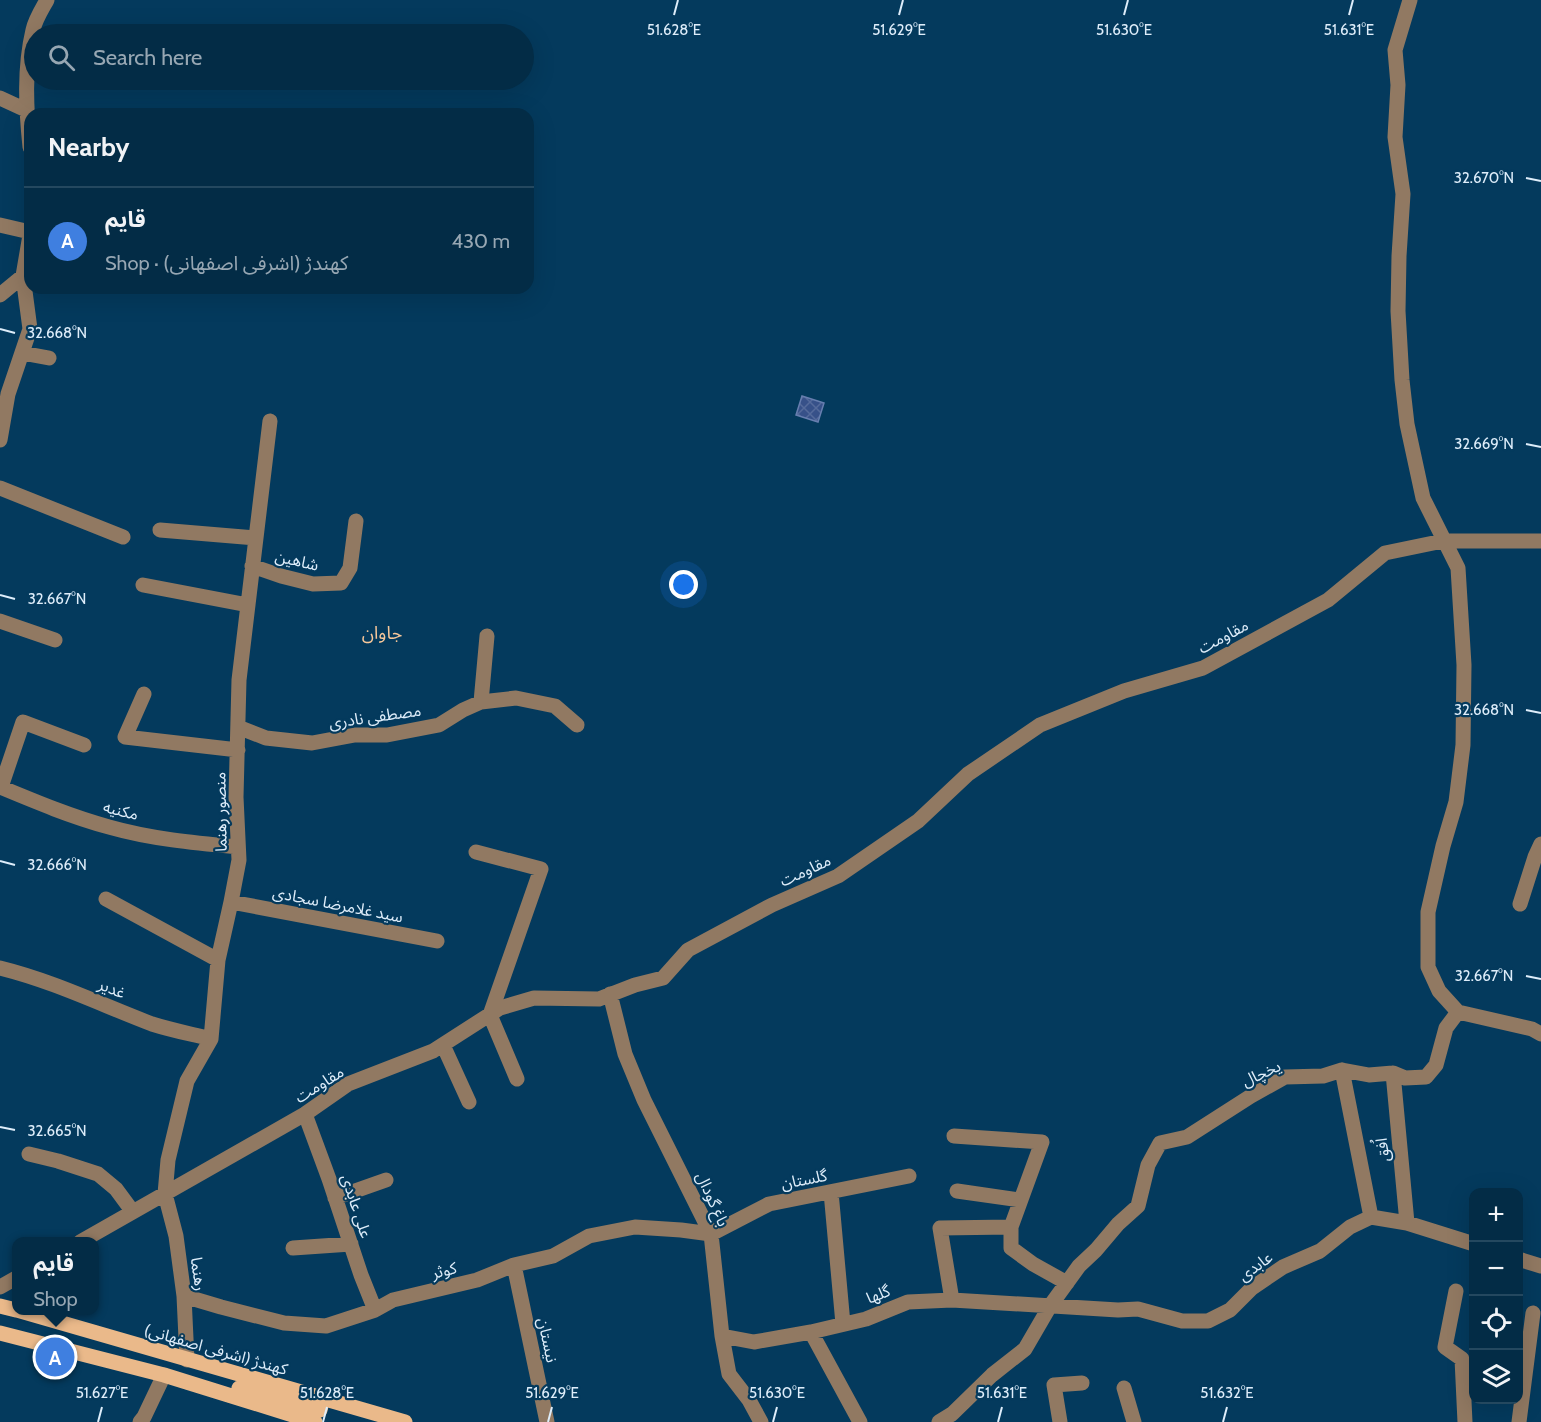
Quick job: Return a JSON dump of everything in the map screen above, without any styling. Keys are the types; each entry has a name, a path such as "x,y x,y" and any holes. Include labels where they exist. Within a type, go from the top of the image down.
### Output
{"main road":[{"name":"کهندژ (اشرفی اصفهانی)","path":"34,1315 405,1422"},
{"path":"0,1333 164,1375 315,1422"},
{"path":"209,1388 221,1386 241,1388 320,1410 323,1398"}],"street":[{"path":"35,24 47,0"},
{"path":"1410,0 1395,50 1398,85 1395,137 1403,194 1398,311 1402,380 1407,424 1423,498 1458,568 1464,665 1463,745 1456,802 1428,912 1428,967 1439,990 1458,1012 1532,1029 1541,1034"},
{"path":"26,108 27,90"},
{"path":"0,98 24,109"},
{"path":"0,225 24,231"},
{"path":"24,270 24,284"},
{"path":"0,295 23,276"},
{"path":"1,432 8,394 30,329 25,294"},
{"path":"22,353 49,358"},
{"name":"منصور رهنما","path":"165,1194 168,1160 187,1081 210,1040 218,960 239,860 237,797 239,680 270,421"},
{"path":"0,488 123,537"},
{"name":"شاهین","path":"252,566 313,584 341,583 350,568 356,521"},
{"path":"160,530 256,537"},
{"name":"مقاومت","path":"89,1237 305,1114 348,1084 433,1051 500,1008 534,998 599,999 635,985 663,978 688,950 772,905 838,876 918,820 968,774 1040,725 1124,691 1203,668 1328,600 1385,553 1443,541 1541,541"},
{"path":"143,585 248,605"},
{"path":"0,621 55,640"},
{"path":"481,702 487,636"},
{"path":"144,694 125,737 238,750"},
{"name":"مصطفی نادری","path":"238,728 266,738 312,743 355,735 387,735 439,725 462,710 481,702 516,698 555,706 578,725"},
{"path":"0,787 23,722 84,745"},
{"name":"مکنیه","path":"0,787 110,828 177,841 238,847"},
{"path":"1520,904 1541,844"},
{"path":"476,852 541,869 490,1015 517,1079"},
{"path":"105,899 218,960"},
{"name":"سید غلامرضا سجادی","path":"231,902 437,941"},
{"name":"غدیر","path":"0,968 86,996 154,1024 210,1040"},
{"name":"باغ گودال","path":"610,994 626,1054 644,1100 711,1234 722,1336 729,1374 749,1400 761,1422"},
{"name":"یخچال","path":"939,1422 952,1414 992,1375 1025,1349 1050,1306 1079,1266 1138,1206 1148,1165 1160,1143 1187,1137 1251,1095 1285,1077 1323,1076 1342,1070 1369,1075 1393,1073 1405,1078 1426,1077 1436,1065 1446,1028 1458,1012"},
{"path":"443,1045 469,1102"},
{"path":"1342,1070 1371,1217 1407,1223 1469,1243"},
{"name":"اُفق","path":"1393,1073 1407,1223"},
{"name":"علی عابدی","path":"305,1114 375,1310"},
{"path":"954,1136 1042,1142 1011,1227 1011,1248 1033,1264 1067,1282"},
{"path":"29,1154 98,1174 116,1189 133,1212"},
{"name":"گلستان","path":"711,1234 769,1204 909,1176"},
{"path":"336,1198 386,1180"},
{"path":"957,1191 1020,1200"},
{"path":"831,1192 843,1324"},
{"name":"رهنما","path":"165,1194 176,1236 184,1296 187,1359"},
{"name":"عابدی","path":"1050,1306 1138,1309 1182,1321 1208,1321 1230,1310 1252,1288 1283,1267 1320,1251 1350,1227 1371,1217"},
{"name":"کوثر","path":"184,1296 284,1323 326,1326 375,1310 393,1300 477,1280 514,1265 553,1256 589,1236 635,1227 711,1234"},
{"path":"952,1300 940,1228 1011,1227"},
{"path":"293,1248 351,1244"},
{"path":"1523,1261 1541,1266"},
{"name":"نیستان","path":"514,1265 547,1422"},
{"path":"1456,1291 1445,1347 1462,1359 1466,1422"},
{"name":"گلها","path":"722,1336 754,1342 811,1332 866,1319 908,1302 952,1300 1050,1306"},
{"path":"1519,1422 1533,1313"},
{"path":"811,1332 860,1422"},
{"path":"140,1422 164,1375"},
{"path":"1060,1422 1054,1385 1082,1383"},
{"path":"1124,1388 1134,1422"}],"building":[{"path":"802,396 824,403 818,422 796,415"}],"place":[{"name":"قایم","path":"55,1357"}],"district":[{"name":"جاوان","path":"382,633"}]}
